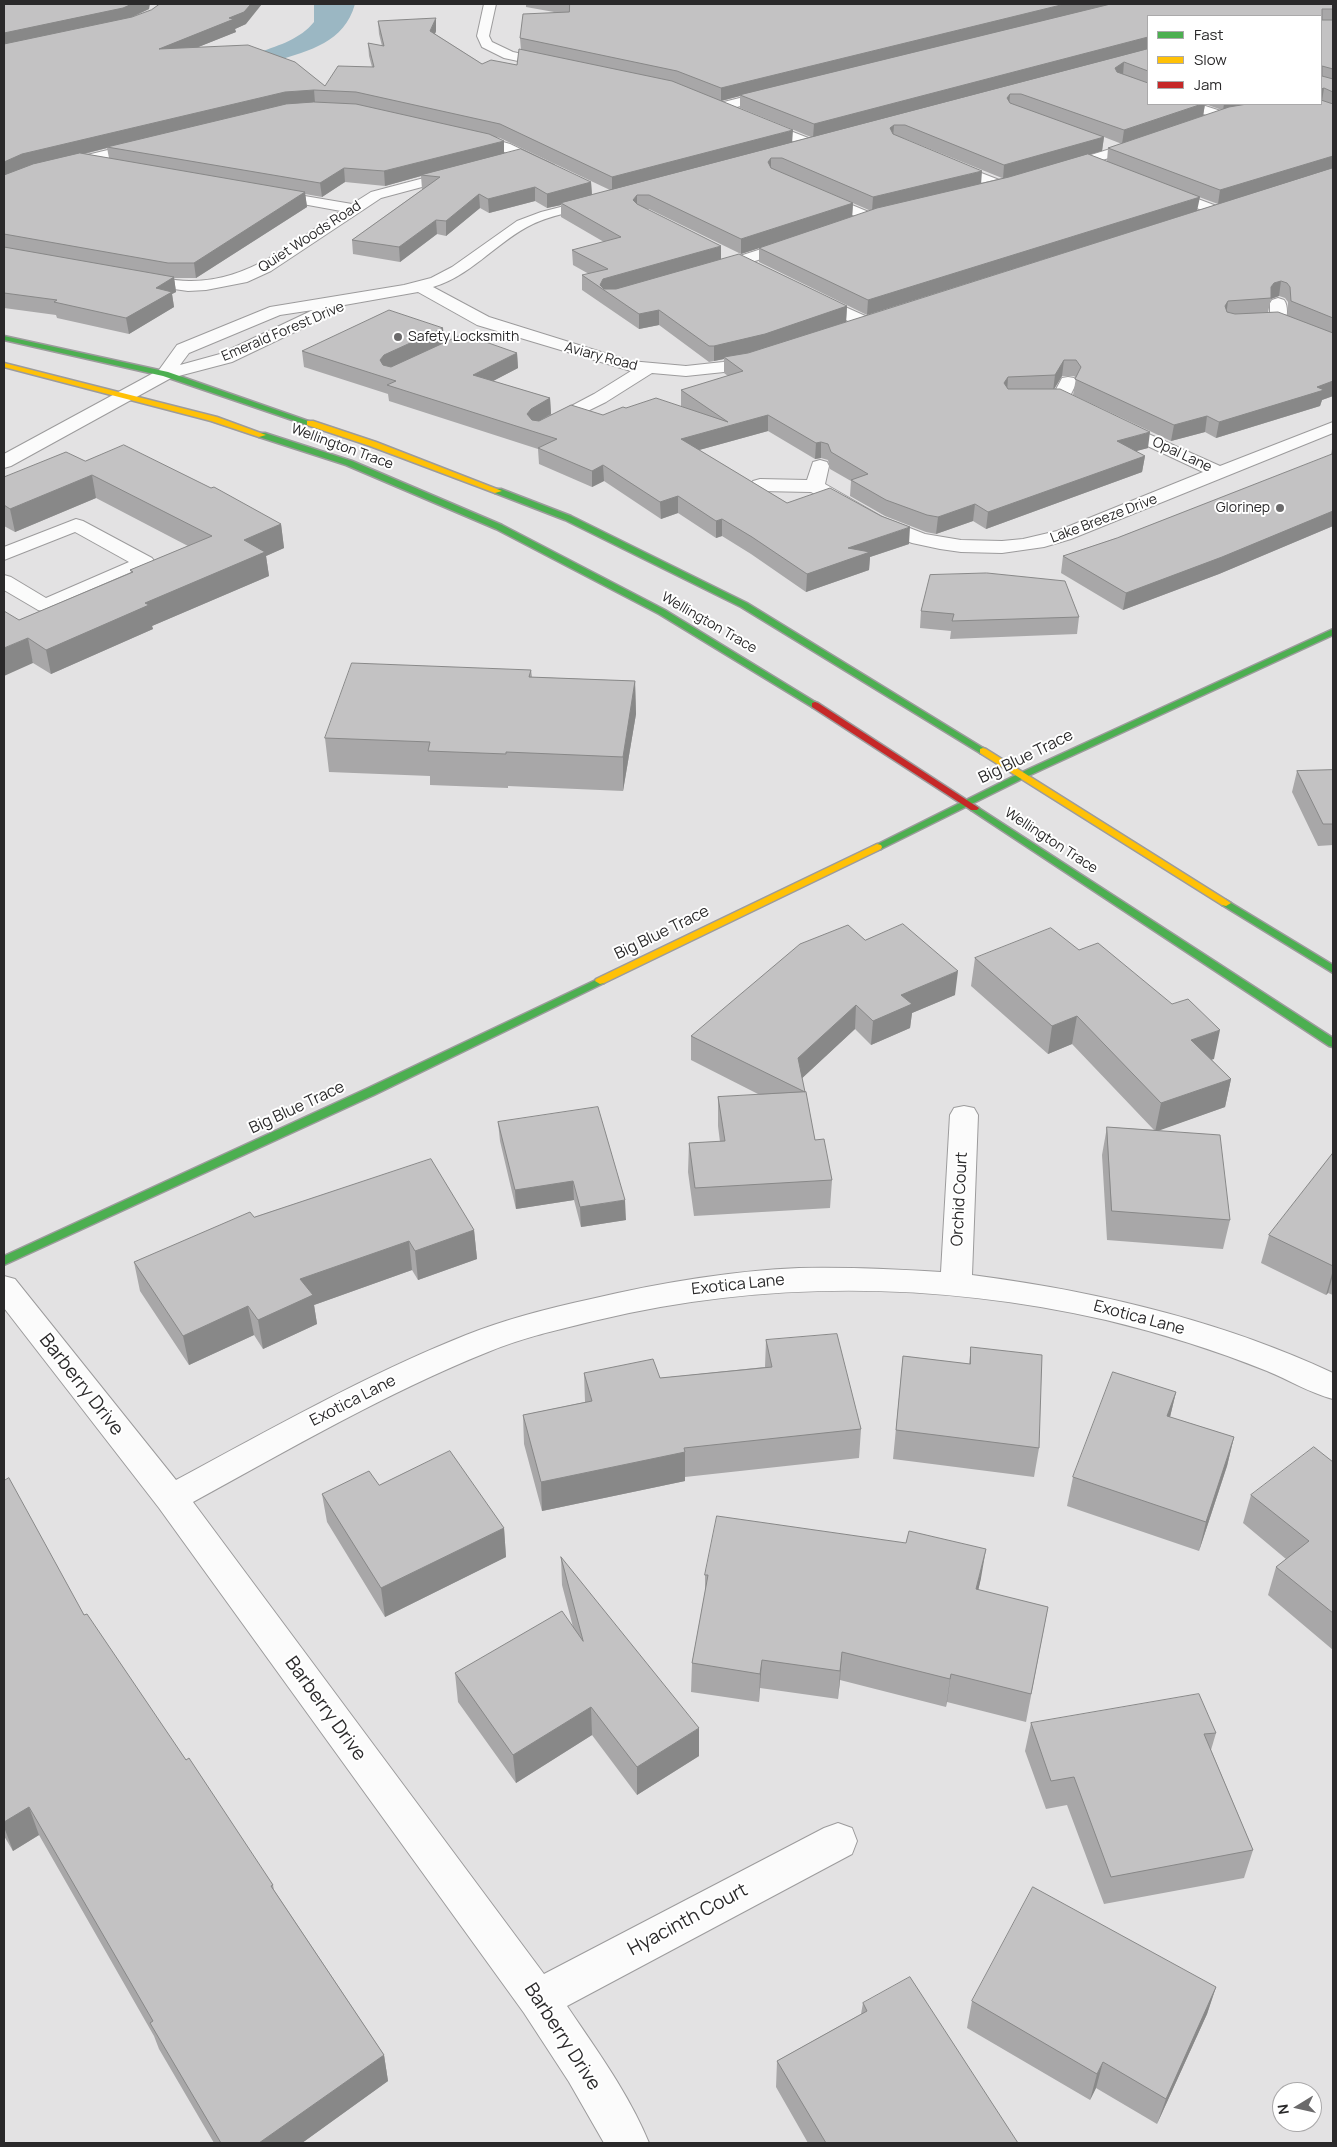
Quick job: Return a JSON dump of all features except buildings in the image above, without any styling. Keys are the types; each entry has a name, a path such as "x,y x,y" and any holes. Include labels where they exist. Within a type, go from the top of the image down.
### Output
{"street":[{"path":"490,4 483,36 486,44 509,55 567,67"},
{"path":"721,107 785,91"},
{"path":"705,100 816,143 792,150"},
{"path":"1190,105 1227,115 1195,125"},
{"path":"458,134 495,143 566,176"},
{"path":"1049,172 1122,151 1158,138"},
{"path":"1095,141 1122,151"},
{"path":"4,184 30,173 155,143"},
{"path":"506,161 524,156"},
{"path":"933,157 1007,184 974,192"},
{"path":"79,161 118,168"},
{"path":"1086,161 1104,168"},
{"name":"Quiet Woods Road","path":"122,276 170,285 188,286 206,285 241,278 265,268 354,209 388,191 477,168"},
{"path":"1147,184 1217,211"},
{"name":"Emerald Forest Drive","path":"165,374 183,349 276,311 422,286 449,276 522,224 546,215 611,198 591,188"},
{"path":"802,188 876,217 852,224"},
{"path":"256,192 354,209"},
{"path":"1189,220 1235,205"},
{"path":"702,273 805,240"},
{"path":"722,253 756,270"},
{"name":"Aviary Road","path":"422,286 483,321 612,362 647,369 706,370 741,363 777,352"},
{"path":"798,290 866,323"},
{"name":"Emerald Forest Drive","path":"4,462 165,374 226,358 317,314 371,296"},
{"path":"1278,303 1278,320"},
{"path":"840,331 885,317"},
{"path":"1232,322 1278,320 1296,328"},
{"path":"480,334 498,326"},
{"name":"Wellington Trace","path":"4,338 165,374 373,444 568,518 744,605 1023,775 1333,970"},
{"name":"Wellington Trace","path":"4,365 214,419 349,463 499,527 662,612 797,693 1333,1043"},
{"path":"539,430 600,398 647,369"},
{"path":"1013,399 1064,390 1079,407"},
{"name":"Opal Lane","path":"1097,415 1220,473"},
{"name":"Lake Breeze Drive","path":"815,486 882,524 917,538 960,546 1005,547 1027,545 1064,535 1333,427"},
{"path":"760,486 815,486 820,466"},
{"path":"4,554 76,525 145,562 45,606 4,581"},
{"name":"Big Blue Trace","path":"4,1261 370,1092 1023,775 1333,632"},
{"name":"Orchid Court","path":"956,1282 964,1116"},
{"name":"Exotica Lane","path":"170,1498 382,1385 511,1331 612,1304 713,1286 782,1279 886,1278 956,1282 1026,1292 1131,1314 1236,1346 1305,1373 1333,1387"},
{"name":"Barberry Drive","path":"4,1287 170,1498 538,1999 584,2067 628,2143"},
{"name":"Hyacinth Court","path":"538,1999 838,1841"}],"water":[{"path":"314,4 355,4 343,28 324,43 301,53 276,61 4,112 260,52 289,41 308,28 314,22"}],"traffic: fast":[{"path":"4,338 165,374 310,423"},
{"path":"262,435 349,463 499,527 662,612 815,705"},
{"path":"498,491 568,518 744,605 983,751"},
{"path":"877,847 1023,775 1333,632"},
{"path":"974,808 1333,1043"},
{"path":"1226,903 1333,970"},
{"path":"4,1261 370,1092 600,981"}],"traffic: slow":[{"path":"4,365 214,419 262,435"},
{"path":"310,423 373,444 498,491"},
{"path":"983,751 1226,903"},
{"path":"600,981 877,847"}],"traffic: jam":[{"path":"815,705 974,808"}],"place":[{"name":"Safety Locksmith","path":"398,337"},
{"name":"Glorinep","path":"1280,508"}]}
